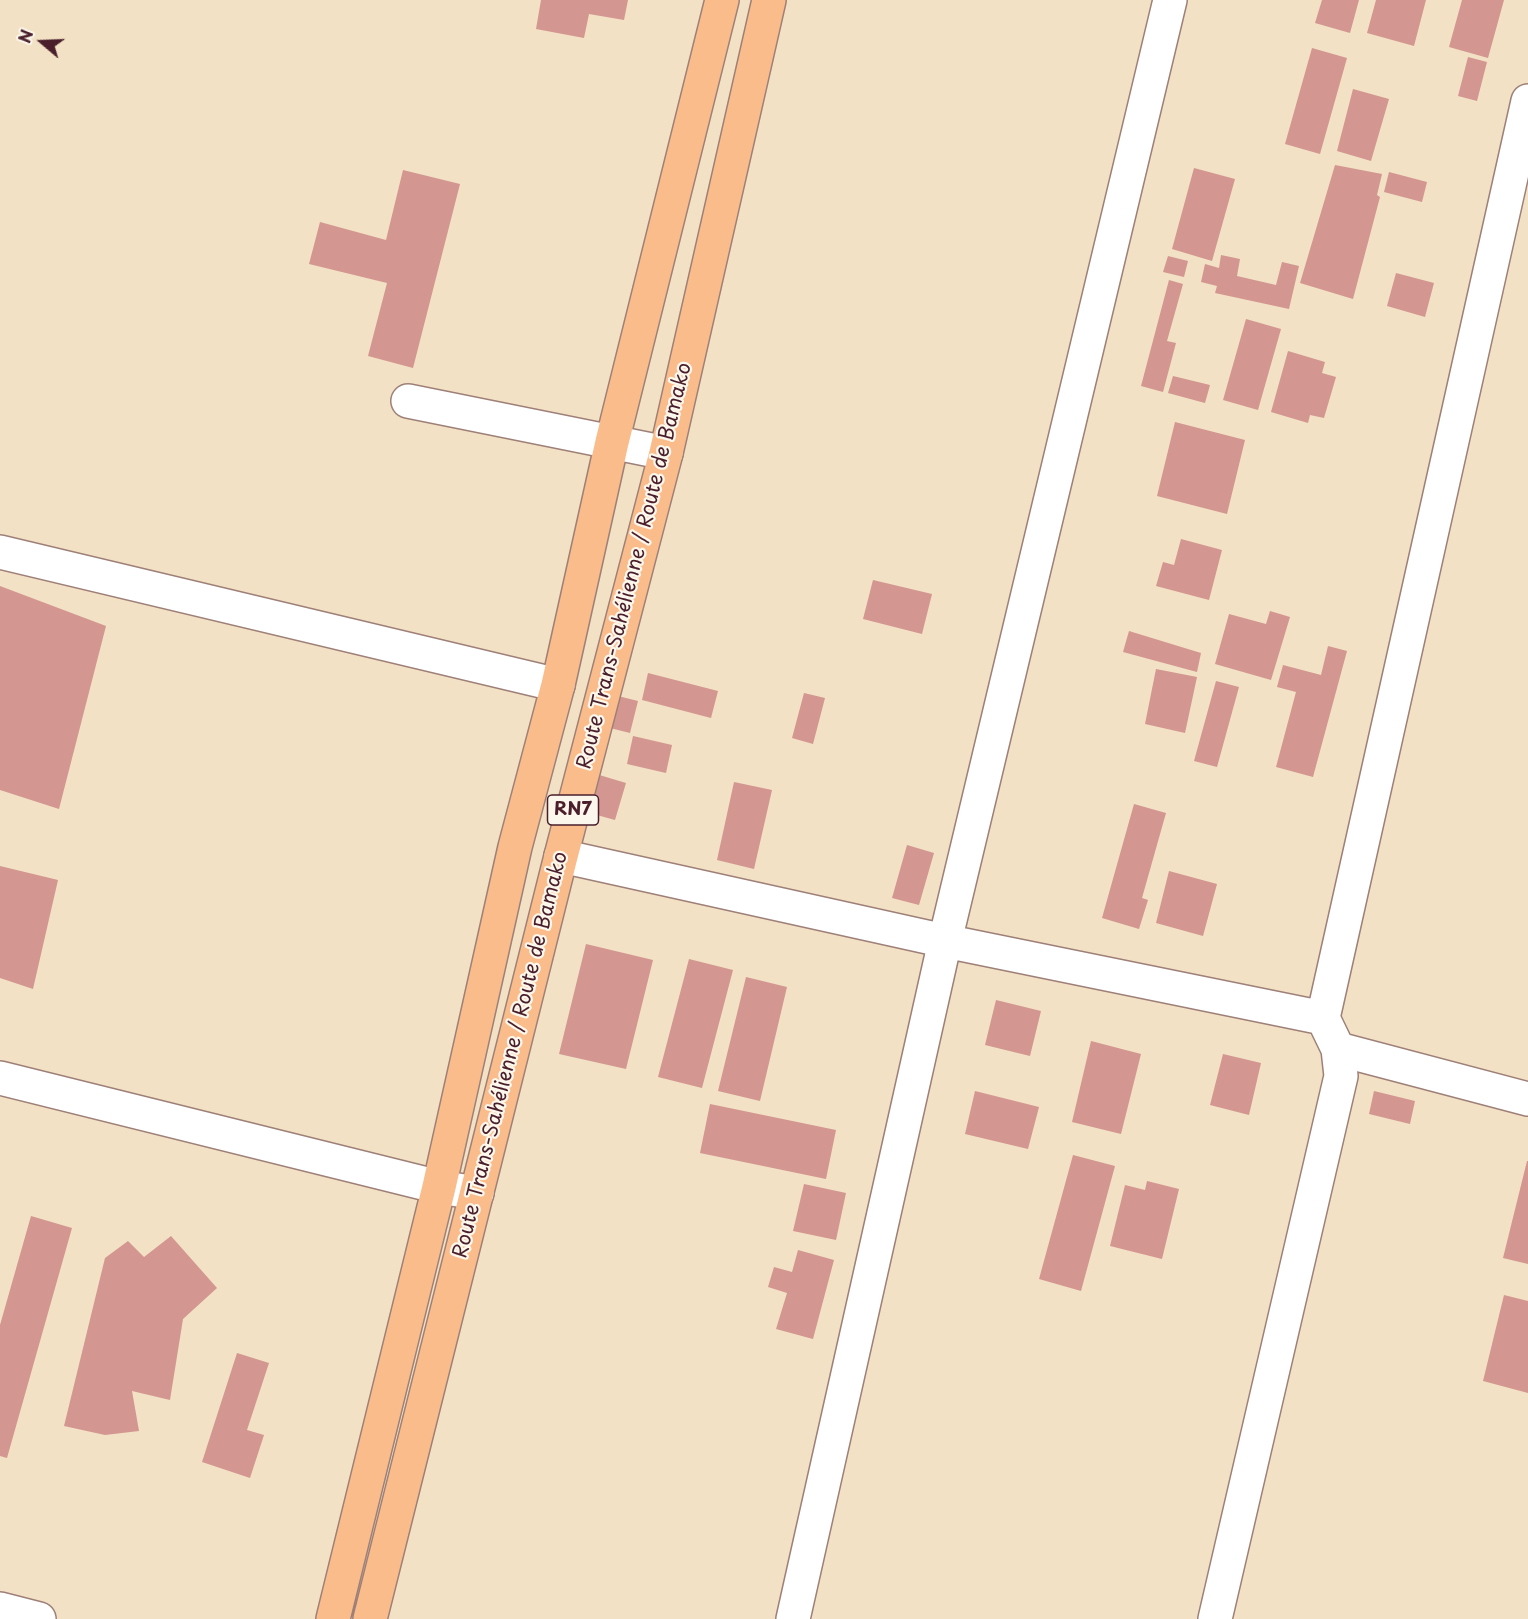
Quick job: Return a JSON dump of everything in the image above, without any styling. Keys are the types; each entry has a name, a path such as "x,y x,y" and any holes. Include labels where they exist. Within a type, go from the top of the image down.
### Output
{"highway":[{"name":"Route Trans-Sahélienne / Route de Bamako","path":"333,1619 440,1186 515,847 558,685 612,442 722,0"},
{"name":"Route Trans-Sahélienne / Route de Bamako","path":"370,1619 561,856 666,453 769,0"}],"street":[{"path":"793,1619 945,941 1170,0"},
{"path":"1215,1619 1341,1076 1338,1048 1323,1018 1528,101"},
{"path":"408,401 666,453"},
{"path":"0,552 558,685"},
{"path":"561,856 945,941 1323,1018"},
{"path":"1338,1048 1528,1100"},
{"path":"0,1078 440,1186 477,1193"},
{"path":"0,1609 39,1619"}],"building":[{"path":"541,0 628,0 624,20 589,14 584,38 536,29"},
{"path":"1322,0 1359,0 1350,33 1315,23"},
{"path":"1376,0 1426,0 1414,46 1367,33"},
{"path":"1462,0 1504,0 1488,58 1449,47"},
{"path":"1312,48 1347,58 1320,154 1285,144"},
{"path":"1468,57 1487,62 1477,101 1458,96"},
{"path":"1353,89 1389,99 1371,161 1337,151"},
{"path":"1335,165 1382,174 1377,195 1380,197 1353,299 1300,283"},
{"path":"1194,168 1235,179 1212,261 1172,249"},
{"path":"403,170 460,184 413,368 368,356 387,283 309,264 320,222 386,240"},
{"path":"1389,172 1427,182 1422,202 1384,192"},
{"path":"1221,255 1240,259 1237,276 1276,285 1282,262 1299,266 1289,309 1215,293 1217,286 1201,282 1205,264 1219,268"},
{"path":"1168,256 1188,261 1184,277 1163,272"},
{"path":"1396,273 1434,283 1425,317 1387,306"},
{"path":"1169,280 1183,284 1167,341 1176,343 1163,392 1141,386"},
{"path":"1246,319 1281,329 1258,410 1223,400"},
{"path":"1288,351 1325,362 1322,373 1336,377 1324,418 1310,415 1308,423 1271,412"},
{"path":"1173,376 1210,385 1205,403 1168,393"},
{"path":"1175,422 1245,440 1227,514 1157,496"},
{"path":"1181,539 1222,550 1209,600 1156,586 1163,562 1174,565"},
{"path":"873,580 932,594 922,634 863,619"},
{"path":"0,586 106,626 59,809 0,790"},
{"path":"1270,611 1290,617 1271,680 1215,664 1229,614 1266,624"},
{"path":"1129,631 1201,653 1197,672 1123,652"},
{"path":"1328,646 1347,651 1313,777 1276,767 1296,692 1277,687 1283,665 1321,675"},
{"path":"1156,669 1197,677 1185,733 1145,724"},
{"path":"648,673 718,691 711,718 642,700"},
{"path":"1216,681 1239,687 1217,767 1194,761"},
{"path":"804,693 825,698 813,744 792,738"},
{"path":"618,696 638,701 630,733 610,728"},
{"path":"633,736 672,745 666,773 627,764"},
{"path":"596,774 626,783 615,820 586,812"},
{"path":"734,782 772,790 754,869 717,860"},
{"path":"1134,804 1166,813 1142,898 1148,900 1139,929 1102,918"},
{"path":"907,845 934,853 919,905 892,898"},
{"path":"0,866 58,880 33,989 0,978"},
{"path":"1169,871 1217,884 1203,936 1156,923"},
{"path":"586,944 653,960 626,1069 559,1054"},
{"path":"689,959 733,970 702,1088 658,1077"},
{"path":"746,977 787,987 760,1101 718,1091"},
{"path":"996,1000 1041,1011 1030,1056 985,1045"},
{"path":"1091,1041 1141,1054 1121,1134 1072,1122"},
{"path":"1223,1054 1261,1063 1249,1115 1210,1105"},
{"path":"975,1091 1039,1107 1028,1149 965,1134"},
{"path":"1374,1091 1415,1101 1410,1124 1369,1114"},
{"path":"710,1104 836,1130 826,1179 700,1153"},
{"path":"1073,1155 1115,1166 1081,1291 1039,1279"},
{"path":"1528,1161 1528,1264 1503,1258"},
{"path":"1147,1181 1179,1189 1162,1259 1110,1246 1125,1185 1145,1190"},
{"path":"804,1184 846,1193 836,1240 793,1231"},
{"path":"31,1216 72,1228 7,1458 0,1456 0,1325"},
{"path":"171,1236 217,1288 183,1319 170,1400 132,1391 139,1431 105,1435 64,1426 105,1258 128,1241 144,1257"},
{"path":"798,1250 834,1260 813,1339 776,1329 787,1293 768,1287 774,1267 792,1272"},
{"path":"1504,1295 1528,1301 1528,1393 1483,1381"},
{"path":"237,1353 269,1363 247,1430 264,1435 250,1478 202,1462"}]}
